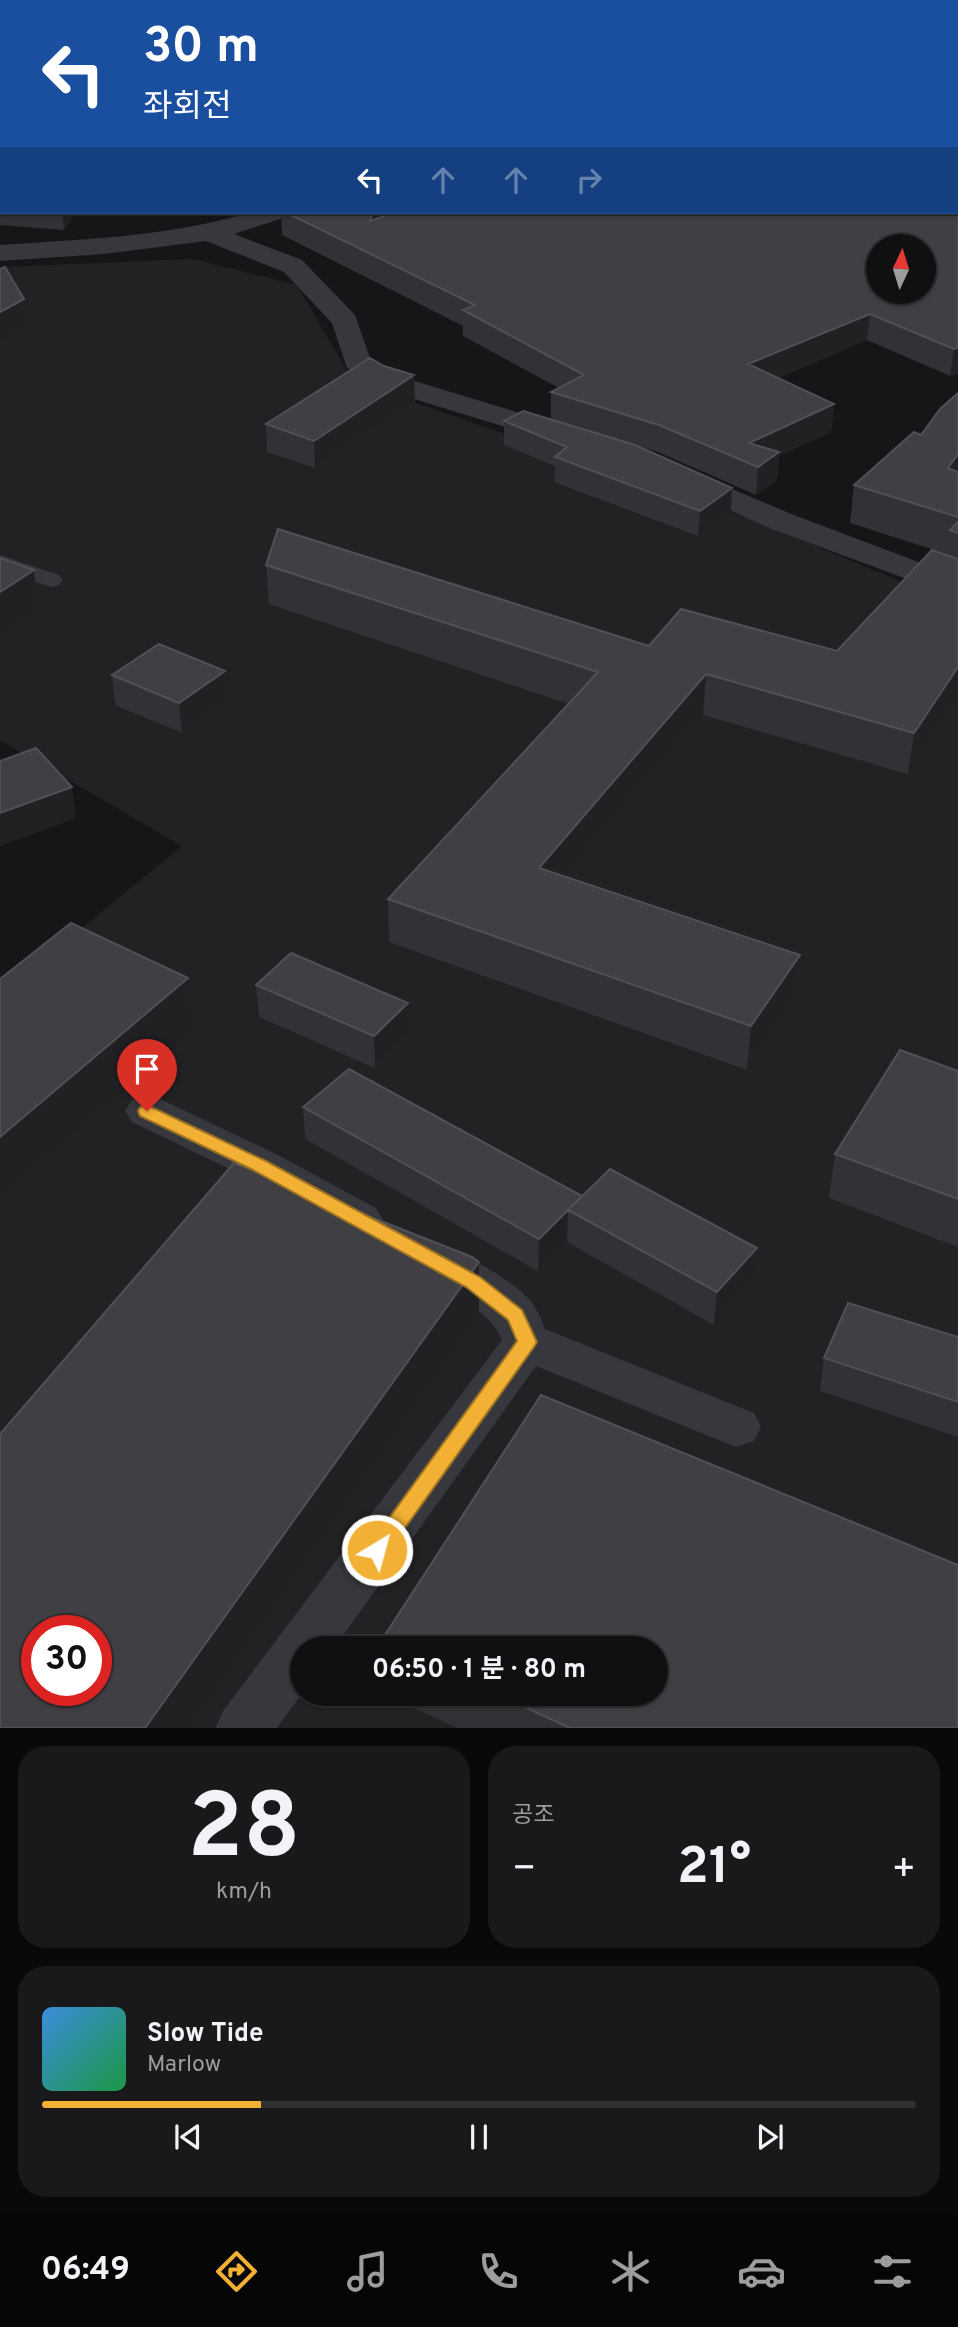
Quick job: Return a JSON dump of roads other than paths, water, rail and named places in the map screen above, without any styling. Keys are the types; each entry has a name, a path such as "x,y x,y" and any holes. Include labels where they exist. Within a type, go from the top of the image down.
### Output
{"street":[{"path":"0,253 104,246 209,233 271,214"},
{"path":"209,233 293,266 345,321 357,362 395,384 584,442"},
{"path":"658,466 783,522 958,588"},
{"path":"147,1111 260,1165 473,1282 515,1315 527,1342 736,1427"},
{"path":"312,1636 527,1342"},
{"path":"243,1728 290,1666"}],"lane":[{"path":"0,562 51,580"}]}
